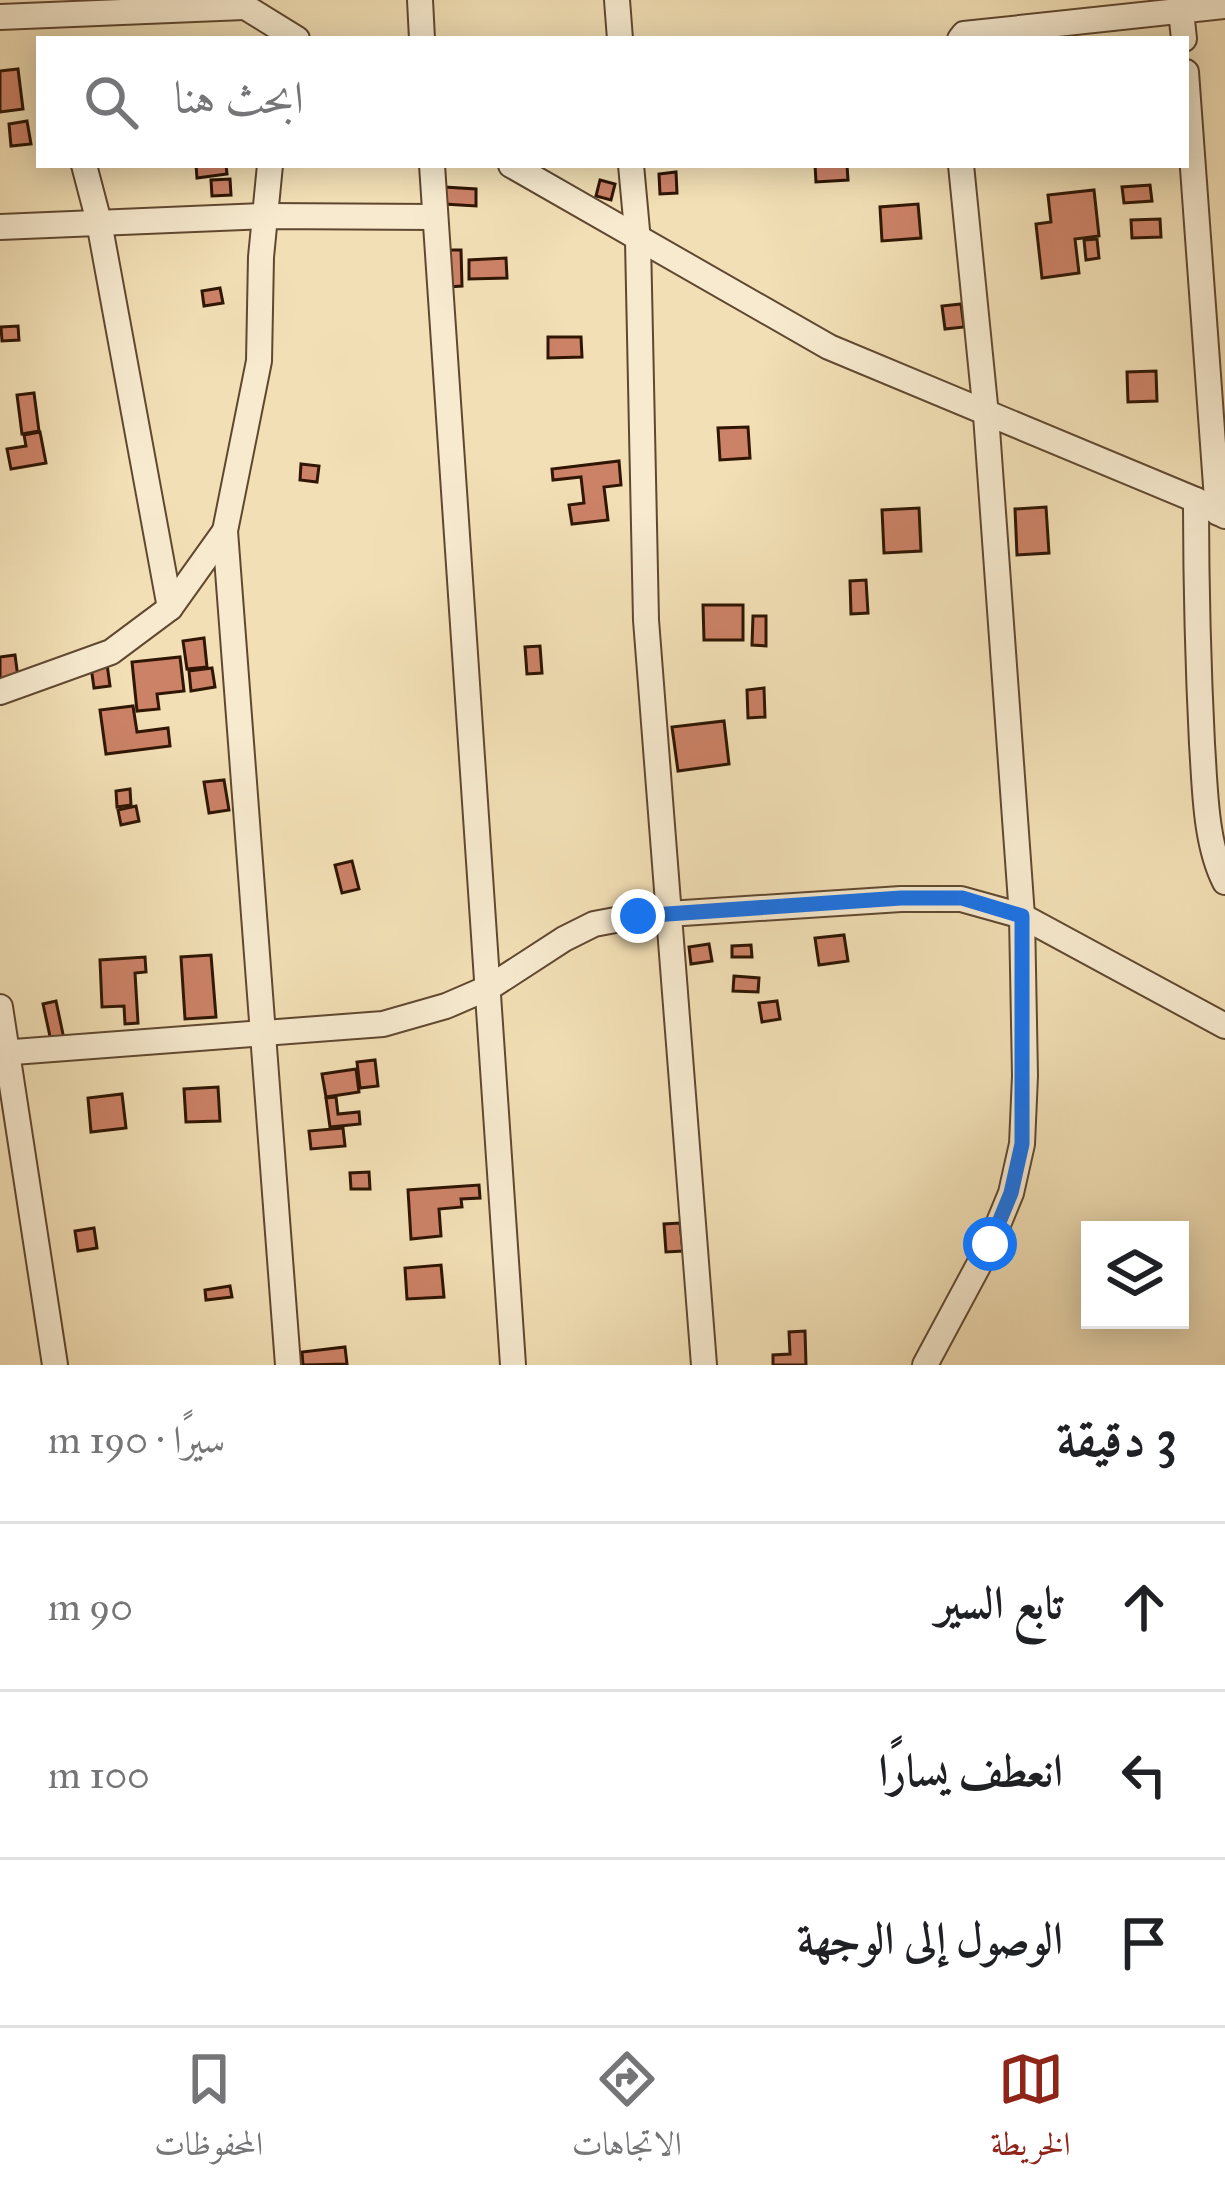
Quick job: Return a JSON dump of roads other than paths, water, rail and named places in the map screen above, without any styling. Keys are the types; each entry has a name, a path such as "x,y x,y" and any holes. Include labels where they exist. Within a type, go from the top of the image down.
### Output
{"street":[{"path":"419,0 422,36"},
{"path":"617,0 620,36"},
{"path":"0,17 49,28 239,3 292,36"},
{"path":"962,36 1225,6"},
{"path":"1181,11 1184,36"},
{"path":"1189,121 1213,510 1196,641 1205,787 1218,868 1225,882"},
{"path":"85,168 99,222 170,608"},
{"path":"270,168 259,361 225,531 288,1365"},
{"path":"432,168 513,1365"},
{"path":"516,168 829,347 1213,510"},
{"path":"631,168 638,241 646,620 704,1365"},
{"path":"925,1365 990,1244 1011,1193 1022,1144 1022,916 986,416 962,168"},
{"path":"0,226 265,216 435,217"},
{"path":"0,692 111,652 170,608 225,531"},
{"path":"4,1053 383,1024 490,987 594,924 666,914 901,898 962,898 1022,916 1225,1026"},
{"path":"0,1006 55,1365"}]}
